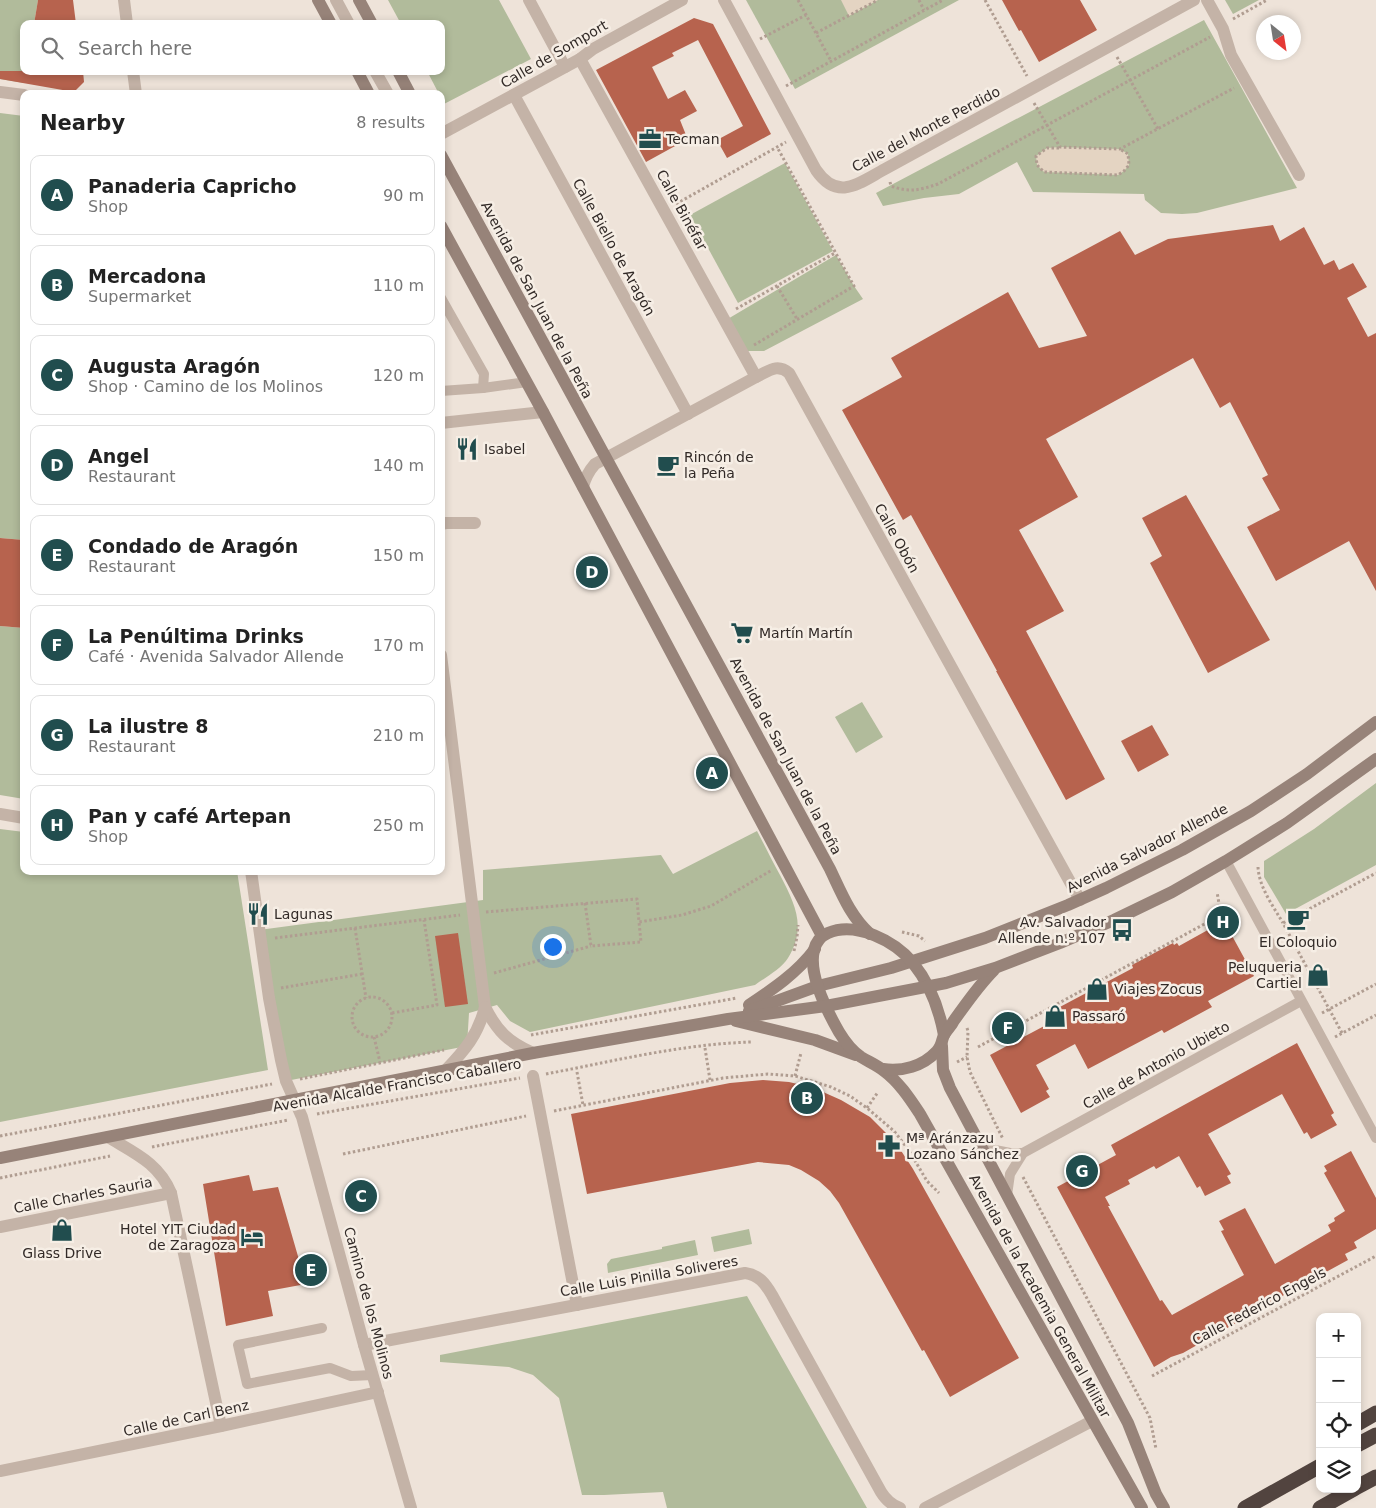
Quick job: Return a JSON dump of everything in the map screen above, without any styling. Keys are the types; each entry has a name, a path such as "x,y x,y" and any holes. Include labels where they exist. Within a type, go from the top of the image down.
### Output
{"highway":[{"path":"1361,1422 1376,1413"},
{"path":"1361,1443 1376,1435"},
{"path":"1273,1492 1316,1457"},
{"path":"1245,1508 1316,1468"},
{"path":"1361,1485 1376,1477"},
{"path":"1320,1508 1347,1493"}],"main road":[{"path":"318,0 329,20"},
{"path":"359,0 370,20"},
{"path":"359,75 367,90"},
{"path":"400,75 408,90"},
{"name":"Avenida de San Juan de la Peña","path":"445,162 850,909 858,922 870,934"},
{"path":"445,233 543,412 822,936 814,949 813,963 818,986"},
{"name":"Avenida Salvador Allende","path":"912,962 985,938 1080,900 1149,867 1251,811 1307,774 1376,722"},
{"path":"826,1006 929,987 995,968 1076,937 1114,920 1172,892 1226,861 1287,823 1376,759"},
{"name":"Avenida de San Juan de la Peña","path":"822,936 833,931 859,930 893,946 912,962 929,987 939,1011 943,1041"},
{"name":"Avenida Alcalde Francisco Caballero","path":"728,1020 795,972 814,949"},
{"name":"Avenida Alcalde Francisco Caballero","path":"728,1020 818,986 912,962"},
{"path":"883,1069 892,1071 914,1066 930,1058 972,995 995,968"},
{"name":"Avenida de la Academia General Militar","path":"818,986 842,1037 851,1049 860,1057 883,1069 899,1084 920,1114 1142,1508"},
{"name":"Avenida Alcalde Francisco Caballero","path":"0,1158 533,1053 728,1020 826,1006"},
{"name":"Avenida Alcalde Francisco Caballero","path":"728,1020 815,1040 860,1057"},
{"name":"Avenida de la Academia General Militar","path":"943,1041 943,1070 950,1088 1128,1423 1156,1494 1164,1508"}],"street":[{"path":"124,0 126,20"},
{"path":"336,0 347,20"},
{"path":"529,0 565,67"},
{"name":"Calle de Somport","path":"445,132 580,59 593,49 682,0"},
{"name":"Calle del Monte Perdido","path":"724,0 816,170 830,185 841,188 851,186 885,169 1194,0"},
{"path":"1207,0 1222,27 1231,55 1299,175"},
{"name":"Calle Binéfar","path":"580,59 666,210 756,377"},
{"path":"134,75 135,90"},
{"path":"377,75 386,90"},
{"path":"0,92 20,94"},
{"name":"Calle Biello de Aragón","path":"514,95 688,414"},
{"name":"Calle Obón","path":"606,459 756,377 779,367 784,368 789,373 1080,900"},
{"path":"445,423 543,412"},
{"path":"583,487 589,471 595,464 606,459"},
{"path":"445,523 474,523"},
{"path":"445,686 485,1007 481,1022 467,1046 445,1071"},
{"path":"0,814 20,817"},
{"name":"Camino de los Molinos","path":"252,875 268,990 286,1081 302,1117 364,1345 411,1508"},
{"path":"485,1007 491,1019 508,1039 533,1053"},
{"path":"533,1076 577,1305"},
{"path":"108,1137 155,1167 166,1180 171,1193 221,1426"},
{"name":"Calle Charles Sauria","path":"0,1227 171,1193"},
{"name":"Calle Luis Pinilla Soliveres","path":"364,1345 745,1273 753,1274 760,1279 772,1295 886,1500 900,1508"},
{"name":"Calle de Carl Benz","path":"0,1471 378,1392"},
{"path":"926,1508 1092,1421"}],"lane":[{"path":"445,305 484,374 483,388"},
{"path":"445,391 526,382"},
{"path":"1226,861 1376,1136"},
{"name":"Calle de Antonio Ubieto","path":"1023,1153 1301,1001"},
{"path":"980,1147 1010,1153 1023,1153"},
{"path":"1007,1195 1010,1174 1023,1153"},
{"path":"322,1328 238,1345 247,1384 330,1368 351,1376 373,1375"}],"path":[{"path":"798,0 831,62"},
{"path":"816,33 878,0"},
{"path":"918,0 924,10"},
{"path":"774,93 943,0"},
{"path":"985,0 1060,148"},
{"path":"885,169 891,186 904,190 916,190 938,184 1130,80 1267,0"},
{"path":"748,46 806,15"},
{"path":"1111,45 1158,129"},
{"path":"1120,150 1246,82"},
{"path":"666,210 798,136"},
{"path":"742,351 854,286 776,148"},
{"path":"1046,148 1120,150 1128,154 1130,165 1118,175 1044,172 1038,165 1036,156 1046,148"},
{"path":"723,316 835,253"},
{"path":"777,286 797,319"},
{"path":"638,922 682,915 711,906 783,863"},
{"path":"1258,867 1258,874 1262,884 1342,1033"},
{"path":"1283,923 1376,873"},
{"path":"978,1047 1222,915 1216,892"},
{"path":"260,940 474,913 636,900 642,942 591,946 482,976"},
{"path":"585,903 591,946"},
{"path":"392,1013 437,1005 424,920"},
{"path":"355,928 366,998"},
{"path":"268,990 362,974"},
{"path":"1312,1019 1376,984"},
{"path":"372,997 379,998 385,1002 392,1013 390,1026 386,1031 374,1037 362,1034 352,1018 360,1001 372,997"},
{"name":"Avenida Alcalde Francisco Caballero","path":"508,1039 744,997"},
{"path":"1325,1043 1376,1015"},
{"path":"374,1037 380,1062"},
{"name":"Avenida Alcalde Francisco Caballero","path":"0,1178 356,1106 690,1047 723,1042 759,1042"},
{"name":"Avenida Alcalde Francisco Caballero","path":"0,1136 467,1046"},
{"path":"706,1048 710,1080"},
{"path":"795,1076 801,1053"},
{"path":"967,1056 970,1072 1010,1153"},
{"path":"577,1072 583,1105"},
{"path":"343,1154 710,1080 753,1074 776,1074 795,1076 831,1087 850,1096 867,1108 894,1131 908,1149 927,1181 939,1193"},
{"path":"867,1108 878,1092"},
{"path":"1016,1163 1150,1418 1156,1452"},
{"name":"Calle Federico Engels","path":"1152,1376 1376,1256"}],"green space":[{"path":"0,0 38,0 35,20 20,20 20,75 25,75 24,83 0,79"},
{"path":"388,0 499,0 531,59 445,103 445,90 437,90 429,75 445,75 445,20 399,20"},
{"path":"746,0 959,0 795,89"},
{"path":"1225,0 1259,0 1233,14"},
{"path":"1204,20 1297,188 1197,213 1161,213 1145,200 1144,194 1033,192 1017,162 959,194 924,198 883,206 876,193"},
{"path":"0,113 20,116 20,540 0,538"},
{"path":"785,163 833,251 738,303 690,215"},
{"path":"836,255 863,299 764,351 743,351 726,320"},
{"path":"0,626 20,628 20,798 0,795"},
{"path":"862,702 883,737 856,753 835,717"},
{"path":"1376,783 1376,865 1286,914 1264,877 1264,861 1314,829"},
{"path":"0,829 20,832 20,875 238,875 268,1070 0,1122"},
{"path":"757,831 790,896 797,916 798,926 794,947 788,958 777,969 755,985 530,1032 510,1021 497,1005 469,1013 467,1046 286,1081 259,930 483,900 483,870 661,855 673,874"},
{"path":"749,1229 752,1244 714,1252 711,1237"},
{"path":"695,1240 698,1255 608,1273 607,1264 611,1259"},
{"path":"747,1296 867,1508 667,1508 663,1492 582,1495 559,1398 533,1375 509,1367 440,1362 440,1355"}],"shaded area":[{"path":"841,0 878,0 849,16"},
{"path":"1047,148 1120,149 1128,154 1129,165 1118,175 1044,172 1037,165 1036,156"}],"building":[{"path":"38,0 73,0 76,20 35,20"},
{"path":"1002,0 1080,0 1097,30 1039,62"},
{"path":"694,18 713,24 771,134 727,158 717,140 743,126 698,40 672,53 674,56 652,67 668,99 685,90 697,111 680,120 686,140 646,162 596,70"},
{"path":"0,71 20,71 20,75 83,75 84,82 76,90 63,90 0,79"},
{"path":"1273,225 1280,241 1304,227 1324,265 1334,260 1339,270 1353,263 1367,287 1347,298 1368,337 1376,333 1376,591 1349,541 1276,581 1247,527 1280,510 1262,478 1268,475 1230,402 1220,408 1193,358 1046,439 1078,497 1019,530 1064,611 1026,631 1105,779 1066,800 911,515 903,520 842,410 902,377 891,358 1008,292 1039,348 1087,336 1051,268 1120,231 1135,255 1168,239"},
{"path":"1186,495 1270,640 1208,673 1150,563 1162,556 1142,518"},
{"path":"0,538 20,540 20,628 0,626"},
{"path":"1152,725 1169,755 1138,772 1121,741"},
{"path":"1224,921 1254,976 1208,1001 1212,1007 1164,1033 1162,1030 1088,1069 1075,1044 1036,1065 1049,1089 1046,1091 1050,1097 1021,1113 990,1055 1063,1016 1058,1008 1133,968 1132,965 1173,943 1174,945 1177,943 1179,946"},
{"path":"458,933 468,1004 445,1007 435,936"},
{"path":"1297,1043 1334,1113 1331,1115 1337,1125 1311,1139 1307,1132 1304,1134 1282,1094 1208,1134 1231,1174 1227,1176 1231,1183 1205,1196 1200,1186 1197,1188 1179,1156 1156,1169 1154,1166 1128,1180 1130,1184 1105,1197 1110,1206 1108,1206 1160,1301 1162,1300 1172,1315 1244,1275 1221,1231 1224,1230 1219,1221 1245,1208 1275,1264 1331,1231 1328,1225 1335,1221 1334,1218 1345,1211 1324,1173 1327,1171 1324,1166 1351,1151 1376,1198 1376,1229 1354,1242 1357,1248 1345,1254 1348,1260 1253,1312 1254,1315 1154,1367 1057,1187 1116,1155 1111,1145"},
{"path":"763,1080 789,1082 814,1088 841,1100 870,1117 896,1143 913,1169 1019,1358 950,1397 839,1203 819,1181 789,1165 758,1162 587,1194 571,1114 730,1083"},
{"name":"Hotel YIT Ciudad de Zaragoza","path":"249,1175 253,1191 278,1187 306,1284 268,1291 273,1316 226,1326 203,1184"}],"place":[{"name":"Tecman","path":"650,139"},
{"name":"Isabel","path":"467,449"},
{"name":"Rincón de la Peña","path":"668,465"},
{"name":"Angel","path":"592,572"},
{"name":"Martín Martín","path":"742,633"},
{"name":"Panaderia Capricho","path":"712,773"},
{"name":"Lagunas","path":"258,914"},
{"name":"El Coloquio","path":"1298,919"},
{"name":"Pan y café Artepan","path":"1223,922"},
{"name":"Av. Salvador Allende n.º 107","path":"1122,930"},
{"name":"Peluqueria Cartiel","path":"1318,975"},
{"name":"Viajes Zocus","path":"1097,989"},
{"name":"Passaró","path":"1055,1016"},
{"name":"La Penúltima Drinks","path":"1008,1028"},
{"name":"Mercadona","path":"807,1098"},
{"name":"Mª Aránzazu Lozano Sánchez","path":"889,1146"},
{"name":"La ilustre 8","path":"1082,1171"},
{"name":"Augusta Aragón","path":"361,1196"},
{"name":"Glass Drive","path":"62,1230"},
{"name":"Hotel YIT Ciudad de Zaragoza","path":"252,1237"},
{"name":"Condado de Aragón","path":"311,1270"}]}
